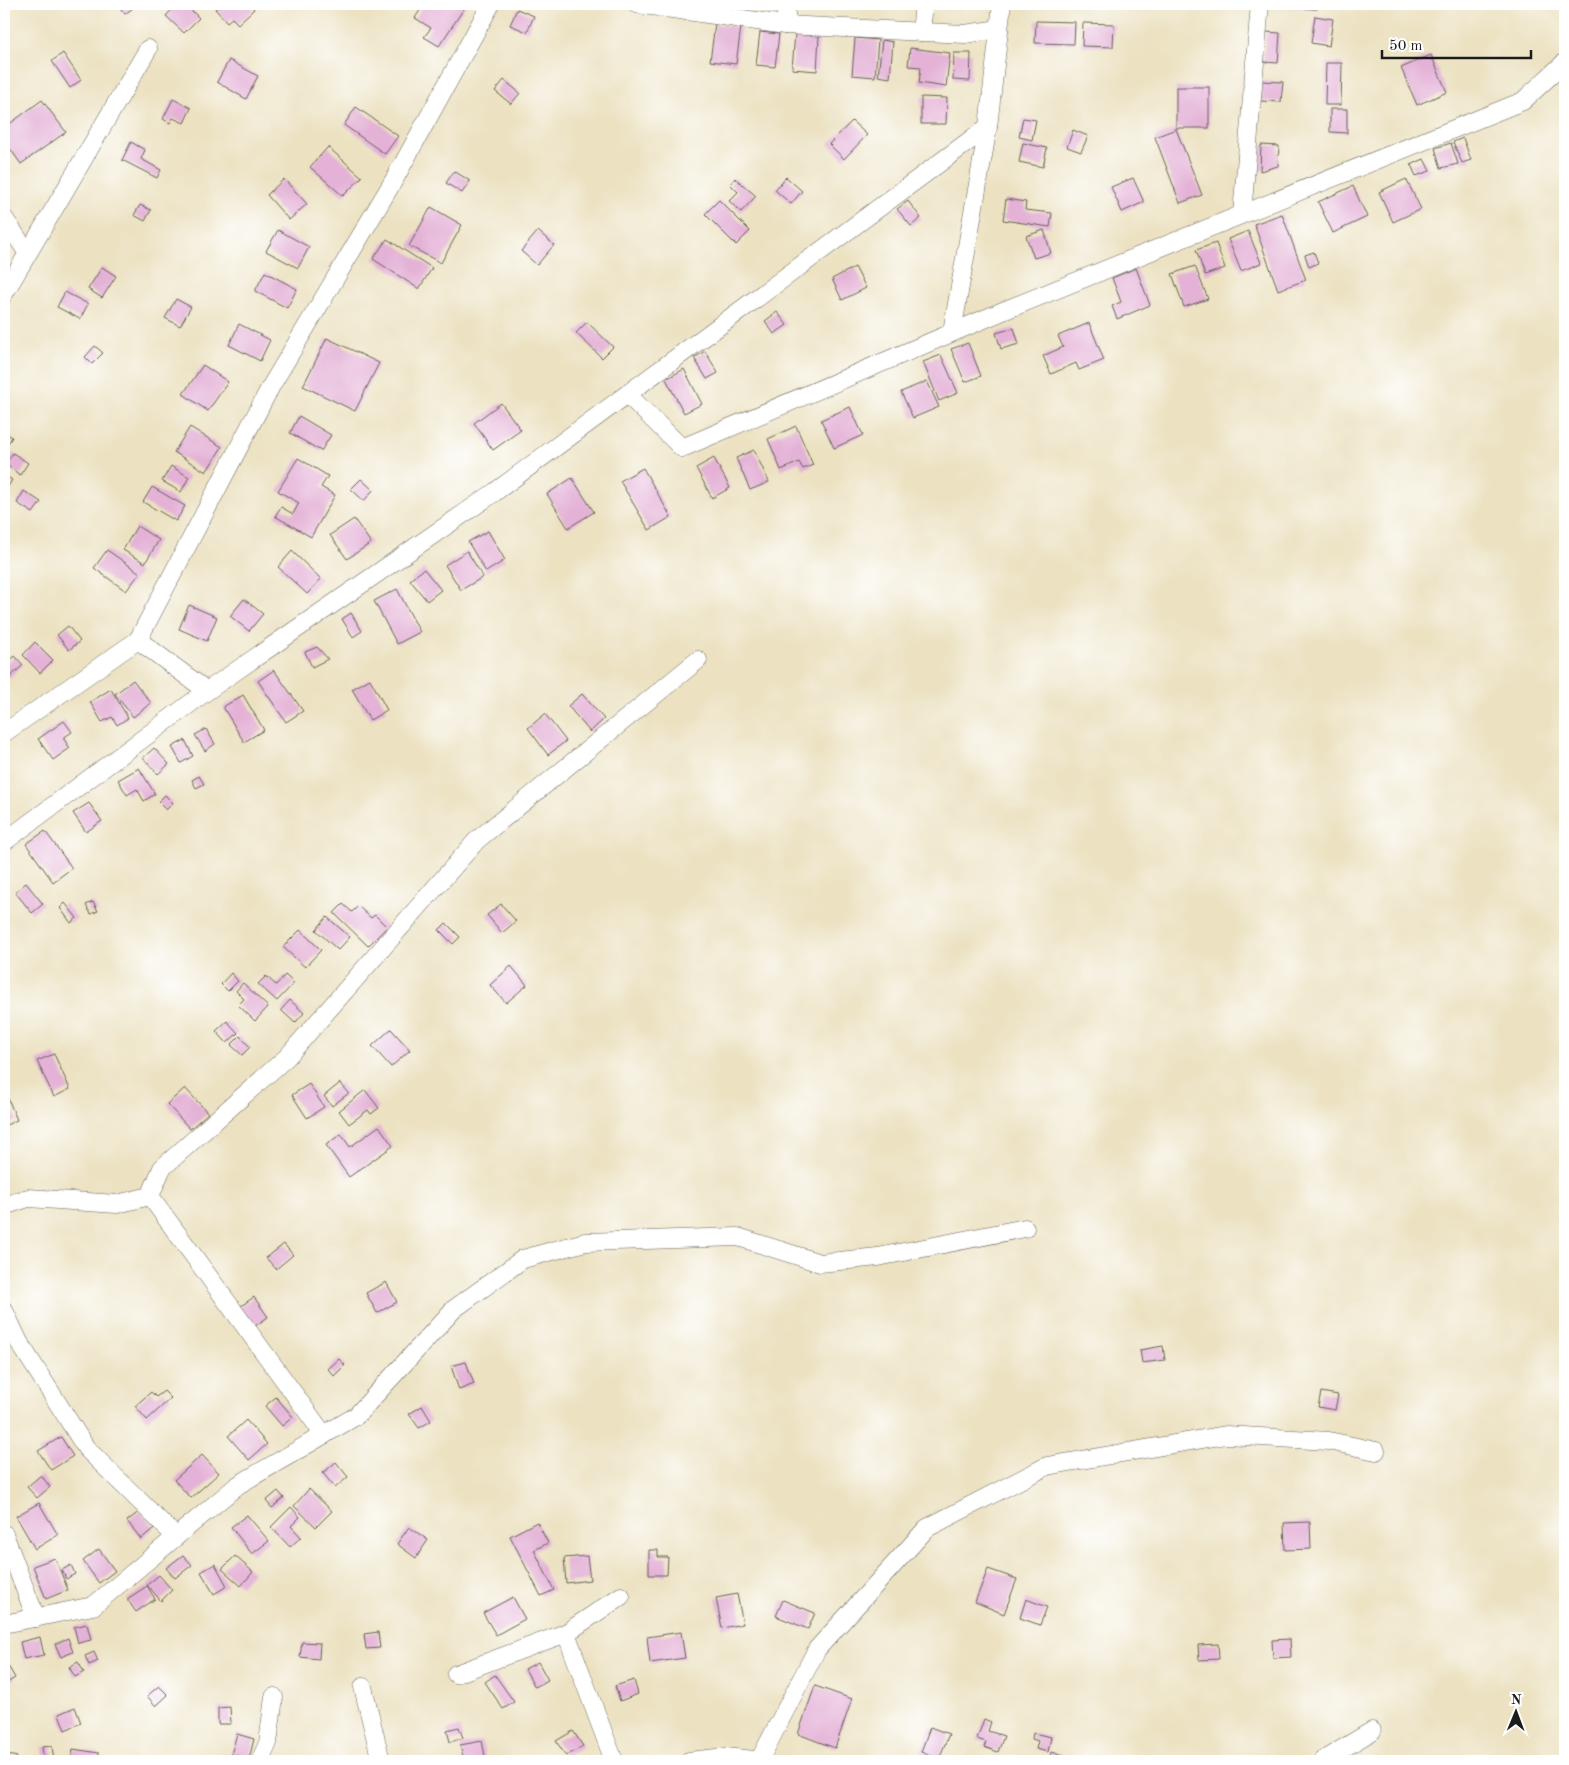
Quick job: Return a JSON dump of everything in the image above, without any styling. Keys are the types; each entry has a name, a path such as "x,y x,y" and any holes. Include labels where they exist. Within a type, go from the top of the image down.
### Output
{"street":[{"path":"4,733 138,640 272,386 394,180 491,4"},
{"path":"636,4 785,25 965,34 998,29"},
{"path":"785,25 787,4"},
{"path":"921,32 924,4"},
{"path":"952,332 988,127 1002,4"},
{"path":"1242,214 1260,4"},
{"path":"4,294 148,49"},
{"path":"627,394 682,448 952,332 1523,101 1565,62"},
{"path":"4,842 206,692 495,492 988,127"},
{"path":"4,218 27,252"},
{"path":"138,640 206,692"},
{"path":"150,1196 162,1168 287,1057 478,840 698,660"},
{"path":"4,1206 28,1198 117,1204 150,1196"},
{"path":"150,1196 324,1435"},
{"path":"4,1624 93,1606 238,1485 356,1416 454,1309 523,1259 585,1242 738,1237 820,1263 878,1257 1025,1228"},
{"path":"4,1310 19,1342 86,1448 176,1537"},
{"path":"759,1761 817,1649 927,1528 1047,1466 1226,1435 1329,1441 1376,1451"},
{"path":"4,1534 36,1618"},
{"path":"456,1674 566,1633 621,1596"},
{"path":"566,1633 614,1761"},
{"path":"363,1687 381,1761"},
{"path":"260,1761 268,1743 274,1697"},
{"path":"1322,1761 1372,1731"},
{"path":"689,1761 726,1756 763,1761"}],"building":[{"path":"117,4 138,4 125,14"},
{"path":"177,4 185,4 199,18 184,33 166,16"},
{"path":"221,4 249,4 254,9 238,24 232,18 227,22 215,9"},
{"path":"424,4 467,4 439,46 424,37 431,28 415,18"},
{"path":"1286,4 1317,4 1317,9 1286,7"},
{"path":"517,9 534,16 527,32 510,25"},
{"path":"1315,16 1333,19 1329,46 1311,43"},
{"path":"1036,21 1075,22 1074,44 1035,43"},
{"path":"1083,23 1114,24 1113,47 1082,46"},
{"path":"715,24 741,27 736,64 710,61"},
{"path":"760,32 779,34 775,67 756,65"},
{"path":"1266,32 1280,33 1278,63 1263,62"},
{"path":"795,34 819,36 817,71 792,69"},
{"path":"855,38 878,40 875,77 852,75"},
{"path":"882,40 893,42 890,78 878,76"},
{"path":"910,48 950,53 946,87 919,83 921,67 908,66"},
{"path":"63,53 81,80 70,88 52,61"},
{"path":"954,53 971,53 970,81 953,80"},
{"path":"1431,55 1447,92 1417,105 1401,68"},
{"path":"229,60 258,76 246,99 217,82"},
{"path":"1326,63 1342,63 1341,105 1325,105"},
{"path":"504,80 520,93 511,104 495,91"},
{"path":"1260,81 1283,82 1281,102 1259,101"},
{"path":"1176,87 1209,87 1209,128 1176,128"},
{"path":"921,97 947,98 946,124 921,124"},
{"path":"173,99 191,108 184,123 173,118 170,123 163,119"},
{"path":"42,100 66,132 21,164 4,140 4,128"},
{"path":"356,107 398,136 385,154 344,125"},
{"path":"1330,109 1347,109 1347,133 1330,132"},
{"path":"1023,118 1036,120 1032,140 1019,137"},
{"path":"852,121 867,135 844,159 829,144"},
{"path":"1176,129 1202,195 1180,203 1155,137"},
{"path":"1073,130 1088,136 1081,152 1067,147"},
{"path":"1463,138 1471,160 1462,163 1453,142"},
{"path":"131,142 145,150 141,159 161,170 157,178 122,160"},
{"path":"1023,143 1047,148 1043,167 1019,162"},
{"path":"1451,143 1458,164 1441,168 1435,148"},
{"path":"1261,145 1279,146 1278,166 1260,171"},
{"path":"328,147 362,177 343,196 310,167"},
{"path":"1424,159 1430,171 1416,176 1411,165"},
{"path":"454,171 470,181 462,193 446,183"},
{"path":"786,177 802,191 791,204 775,190"},
{"path":"735,178 756,196 741,212 729,201 738,192 730,184"},
{"path":"1133,178 1144,202 1122,212 1111,187"},
{"path":"284,179 307,204 289,220 267,195"},
{"path":"1406,179 1421,209 1393,222 1379,192"},
{"path":"1353,186 1367,217 1333,233 1318,202"},
{"path":"1006,199 1026,202 1025,210 1052,213 1050,227 1003,220"},
{"path":"719,200 750,231 736,245 705,214"},
{"path":"908,201 921,218 911,226 897,209"},
{"path":"140,205 151,210 145,221 134,215"},
{"path":"431,207 462,225 441,263 409,246"},
{"path":"1282,214 1306,280 1278,290 1254,224"},
{"path":"278,230 309,247 298,268 266,251"},
{"path":"1044,230 1051,253 1034,258 1026,236"},
{"path":"538,231 554,245 537,265 521,251"},
{"path":"1248,231 1261,263 1241,271 1228,239"},
{"path":"387,239 432,268 419,289 373,259"},
{"path":"1216,243 1225,268 1205,275 1196,250"},
{"path":"1314,252 1318,263 1309,267 1305,255"},
{"path":"1195,266 1208,299 1184,307 1172,274"},
{"path":"102,267 116,276 102,298 88,289"},
{"path":"855,267 866,288 842,300 832,279"},
{"path":"1136,268 1150,305 1117,319 1112,306 1121,302 1112,278"},
{"path":"265,272 297,289 287,308 255,291"},
{"path":"65,292 88,304 80,319 57,307"},
{"path":"176,299 191,307 180,326 165,318"},
{"path":"777,312 787,325 774,334 765,321"},
{"path":"587,322 613,347 602,358 576,333"},
{"path":"1089,323 1104,360 1079,370 1076,363 1051,374 1043,356 1063,347 1058,336"},
{"path":"239,324 270,340 260,361 229,345"},
{"path":"1014,328 1019,344 1001,349 996,333"},
{"path":"327,338 379,363 355,411 303,386"},
{"path":"968,343 981,376 965,382 951,349"},
{"path":"95,346 103,353 92,364 85,357"},
{"path":"705,351 718,373 707,379 694,358"},
{"path":"941,355 958,393 939,401 923,362"},
{"path":"203,365 228,382 208,411 183,394"},
{"path":"684,369 702,404 684,413 666,379"},
{"path":"927,381 939,407 913,418 901,392"},
{"path":"501,403 521,430 493,450 474,423"},
{"path":"850,407 863,435 834,448 821,420"},
{"path":"299,416 331,435 321,451 290,433"},
{"path":"796,426 813,465 803,469 799,462 781,470 768,439"},
{"path":"190,427 222,447 206,472 174,452"},
{"path":"4,432 12,437 4,450"},
{"path":"754,450 769,482 750,490 736,458"},
{"path":"13,453 28,463 20,475 5,464"},
{"path":"298,458 328,476 321,487 335,495 311,537 275,516 281,507 293,514 299,503 278,491"},
{"path":"714,458 730,488 712,498 696,468"},
{"path":"171,466 189,477 181,492 162,481"},
{"path":"643,468 671,517 649,530 620,481"},
{"path":"4,475 12,480 4,493"},
{"path":"572,478 594,512 568,528 547,494"},
{"path":"361,479 373,490 364,501 351,489"},
{"path":"152,487 185,506 176,521 143,502"},
{"path":"24,491 41,502 33,513 17,503"},
{"path":"354,519 371,543 347,559 330,535"},
{"path":"137,526 159,540 145,563 123,550"},
{"path":"488,531 505,560 486,572 468,542"},
{"path":"107,550 140,573 126,591 94,568"},
{"path":"292,551 321,579 307,594 278,567"},
{"path":"467,551 483,577 461,590 445,565"},
{"path":"424,569 441,590 427,601 410,580"},
{"path":"397,589 420,632 397,644 374,601"},
{"path":"244,599 263,614 249,631 230,616"},
{"path":"189,605 217,617 207,641 179,629"},
{"path":"351,613 362,631 353,637 342,619"},
{"path":"68,626 80,641 69,650 57,635"},
{"path":"35,642 53,660 40,673 23,655"},
{"path":"317,647 328,659 312,667 305,652"},
{"path":"15,656 23,665 7,680 4,677 4,666"},
{"path":"274,670 303,711 286,722 258,681"},
{"path":"370,679 387,710 370,720 352,689"},
{"path":"133,680 151,703 133,717 115,694"},
{"path":"111,689 128,718 117,725 112,717 102,722 90,702"},
{"path":"582,694 604,719 590,732 568,706"},
{"path":"243,695 264,730 244,742 223,707"},
{"path":"545,714 566,741 548,755 528,728"},
{"path":"64,721 72,732 63,738 70,748 53,760 38,739"},
{"path":"206,729 215,744 205,751 195,735"},
{"path":"185,740 193,756 181,763 172,747"},
{"path":"154,748 169,764 158,774 143,758"},
{"path":"139,768 155,794 144,801 137,789 127,795 118,780"},
{"path":"199,776 204,784 196,788 192,780"},
{"path":"165,795 173,803 166,810 158,802"},
{"path":"89,803 102,821 86,832 73,813"},
{"path":"45,831 72,868 53,882 26,844"},
{"path":"26,883 43,904 32,913 15,892"},
{"path":"93,902 98,911 91,914 86,905"},
{"path":"65,903 77,918 71,923 60,908"},
{"path":"343,904 352,912 358,906 371,918 375,915 387,927 368,946 334,913"},
{"path":"501,904 516,921 502,933 487,915"},
{"path":"327,917 350,937 338,950 316,930"},
{"path":"446,923 460,937 453,944 439,930"},
{"path":"300,930 321,950 305,967 283,947"},
{"path":"511,966 527,985 506,1003 490,985"},
{"path":"231,973 238,981 228,991 221,984"},
{"path":"285,975 294,983 277,1001 258,984 266,976 276,985"},
{"path":"243,983 268,1007 255,1021 238,1005 244,999 236,991"},
{"path":"290,1000 304,1013 295,1023 281,1010"},
{"path":"227,1021 238,1033 227,1043 216,1031"},
{"path":"391,1029 410,1050 391,1067 372,1046"},
{"path":"240,1036 250,1047 242,1055 231,1045"},
{"path":"54,1054 70,1089 54,1097 37,1061"},
{"path":"340,1083 349,1093 332,1106 324,1096"},
{"path":"309,1084 324,1107 307,1118 292,1095"},
{"path":"185,1088 208,1113 190,1129 167,1104"},
{"path":"4,1089 17,1120 4,1126"},
{"path":"365,1090 379,1108 371,1114 368,1110 349,1124 339,1111"},
{"path":"379,1126 393,1146 349,1177 326,1145 341,1134 350,1147"},
{"path":"284,1244 293,1255 276,1269 266,1258"},
{"path":"386,1282 397,1302 377,1313 366,1293"},
{"path":"254,1297 268,1317 252,1328 238,1308"},
{"path":"1163,1346 1165,1360 1142,1363 1140,1350"},
{"path":"339,1359 345,1365 334,1376 328,1369"},
{"path":"466,1362 474,1384 459,1390 451,1366"},
{"path":"164,1391 171,1398 147,1420 135,1406 151,1392 156,1397"},
{"path":"1321,1392 1338,1395 1335,1410 1318,1407"},
{"path":"276,1397 293,1417 282,1426 265,1406"},
{"path":"422,1406 431,1421 419,1428 409,1414"},
{"path":"246,1420 267,1444 249,1460 228,1436"},
{"path":"61,1437 73,1456 51,1470 38,1451"},
{"path":"202,1455 219,1473 191,1498 174,1480"},
{"path":"336,1462 348,1477 335,1488 323,1473"},
{"path":"41,1475 50,1487 37,1498 27,1487"},
{"path":"309,1489 332,1511 316,1527 294,1506"},
{"path":"278,1491 284,1498 272,1508 266,1501"},
{"path":"39,1503 58,1535 35,1549 16,1516"},
{"path":"291,1507 300,1517 291,1526 301,1537 290,1547 271,1527"},
{"path":"140,1511 154,1528 141,1539 127,1521"},
{"path":"247,1515 269,1541 252,1554 231,1527"},
{"path":"537,1522 548,1543 534,1550 554,1590 541,1596 510,1536"},
{"path":"1310,1522 1311,1549 1285,1550 1284,1523"},
{"path":"409,1527 428,1540 416,1558 397,1544"},
{"path":"99,1549 115,1571 99,1583 83,1561"},
{"path":"649,1550 658,1550 658,1557 668,1557 667,1575 649,1575"},
{"path":"183,1555 192,1565 175,1578 166,1568"},
{"path":"235,1556 253,1572 241,1586 222,1569"},
{"path":"587,1556 590,1580 566,1583 564,1558"},
{"path":"55,1558 68,1590 46,1599 33,1566"},
{"path":"215,1564 227,1586 214,1594 201,1572"},
{"path":"71,1565 75,1574 66,1579 62,1570"},
{"path":"988,1569 1017,1579 1004,1614 975,1602"},
{"path":"159,1575 172,1590 161,1601 147,1585"},
{"path":"147,1586 155,1599 136,1612 127,1599"},
{"path":"737,1594 743,1624 722,1628 716,1598"},
{"path":"513,1597 525,1619 496,1635 483,1613"},
{"path":"1026,1599 1047,1607 1040,1625 1020,1618"},
{"path":"783,1600 815,1613 808,1629 776,1616"},
{"path":"87,1624 91,1640 78,1643 74,1627"},
{"path":"378,1632 380,1648 366,1649 364,1634"},
{"path":"681,1632 685,1658 650,1663 647,1637"},
{"path":"40,1637 44,1655 24,1659 20,1642"},
{"path":"68,1638 73,1652 61,1657 55,1644"},
{"path":"1290,1639 1291,1657 1273,1658 1272,1640"},
{"path":"302,1642 320,1643 319,1659 300,1657"},
{"path":"1218,1644 1219,1659 1199,1660 1198,1645"},
{"path":"94,1652 98,1661 89,1665 85,1656"},
{"path":"78,1662 84,1672 75,1677 69,1667"},
{"path":"538,1662 548,1680 535,1687 525,1669"},
{"path":"7,1664 15,1678 5,1684 4,1666"},
{"path":"495,1675 514,1702 503,1709 485,1682"},
{"path":"634,1680 638,1694 620,1701 615,1686"},
{"path":"159,1686 168,1695 156,1706 147,1696"},
{"path":"815,1686 852,1699 835,1748 798,1734"},
{"path":"75,1707 81,1723 65,1730 59,1714"},
{"path":"230,1707 231,1724 218,1724 218,1708"},
{"path":"984,1719 991,1722 988,1731 1004,1736 998,1752 984,1747 986,1742 977,1739"},
{"path":"459,1727 463,1738 450,1742 447,1730"},
{"path":"930,1727 949,1734 939,1759 921,1752"},
{"path":"573,1731 583,1746 566,1756 556,1741"},
{"path":"1033,1733 1051,1737 1048,1752 1036,1749 1038,1741 1032,1739"},
{"path":"237,1734 254,1739 249,1759 231,1754"},
{"path":"482,1741 486,1761 464,1761 460,1745"},
{"path":"52,1746 54,1761 44,1761 42,1747"},
{"path":"73,1749 99,1753 98,1761 71,1761"},
{"path":"1051,1752 1077,1758 1076,1761 1049,1761"},
{"path":"5,1754 17,1757 16,1761 4,1761"}]}
